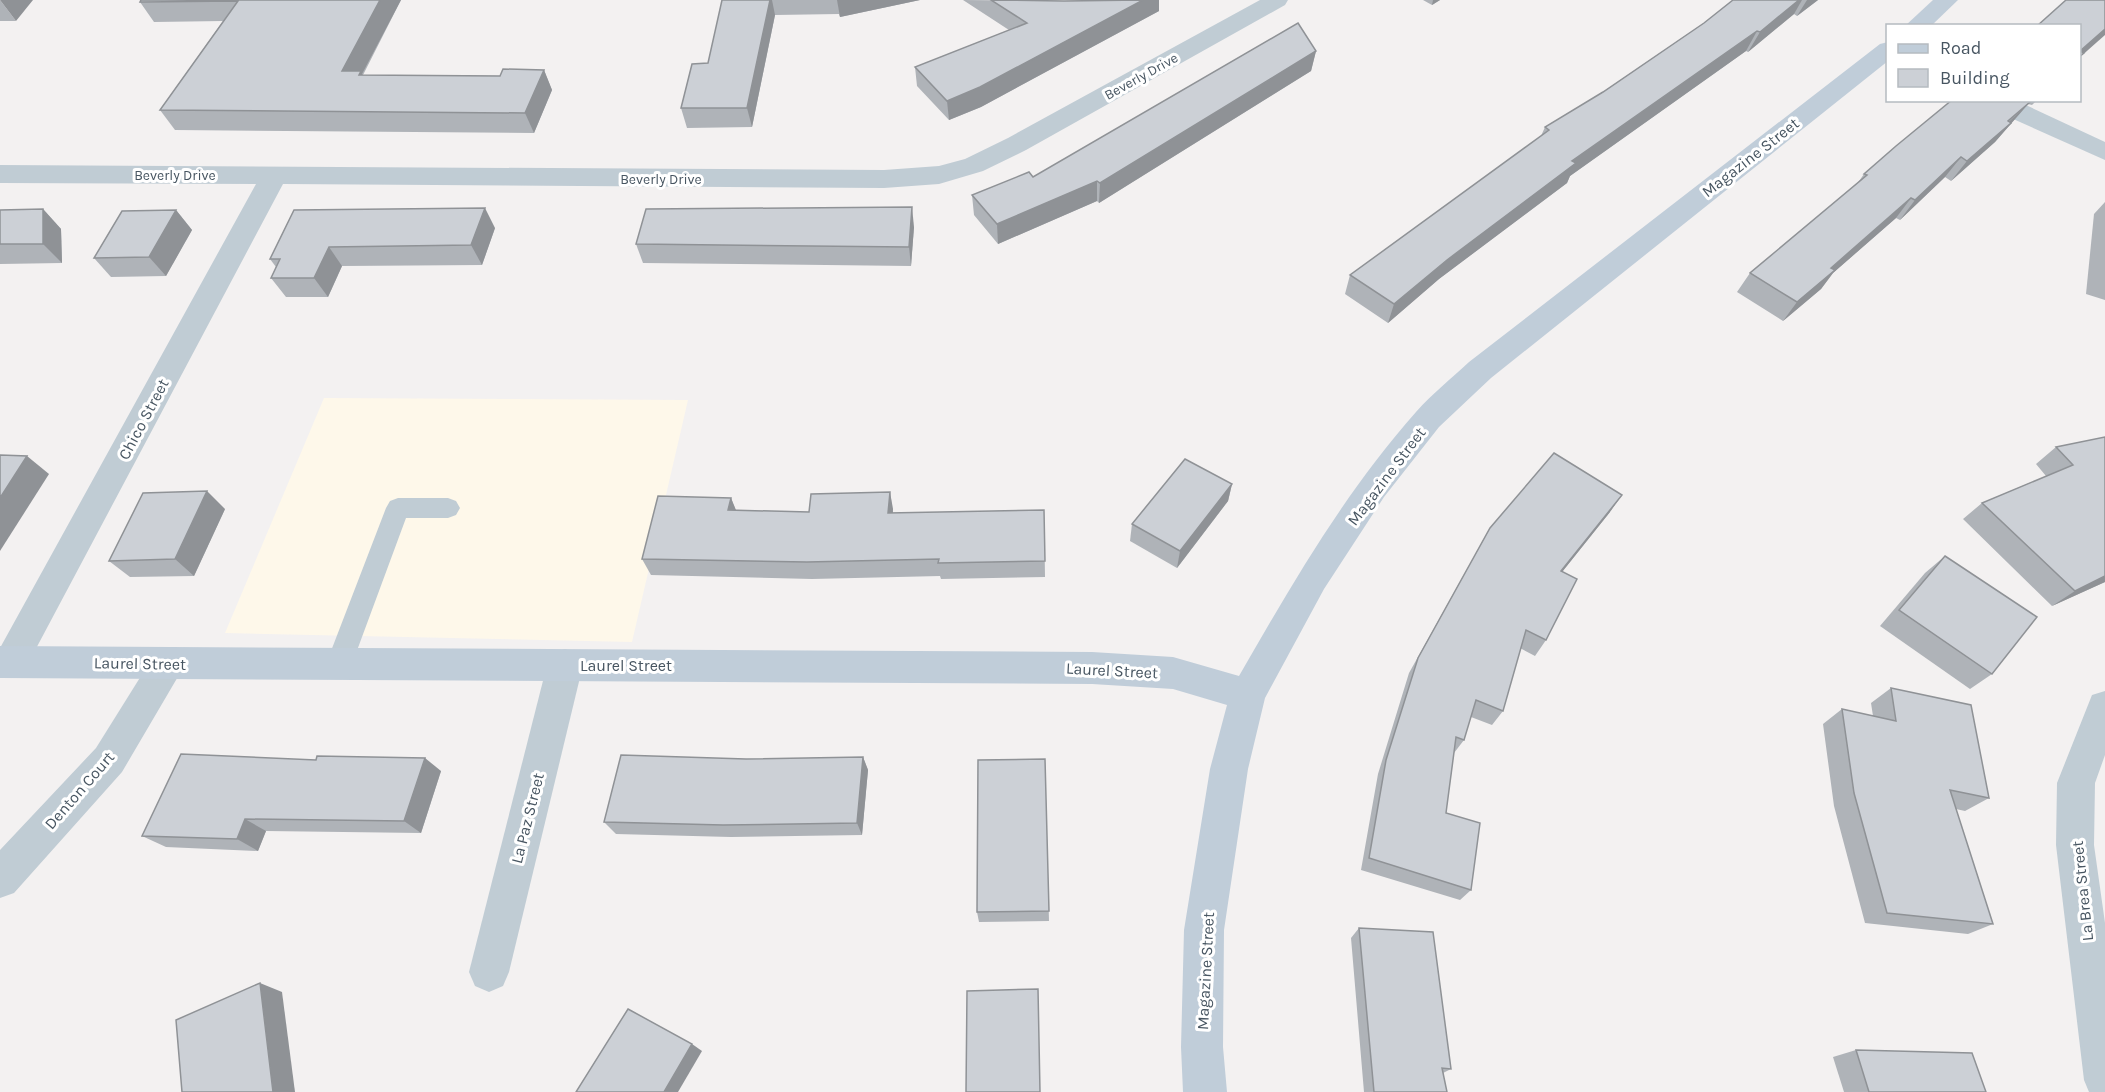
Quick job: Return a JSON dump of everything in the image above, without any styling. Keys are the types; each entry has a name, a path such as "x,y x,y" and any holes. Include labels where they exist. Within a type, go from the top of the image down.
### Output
{"street":[{"name":"Beverly Drive","path":"0,174 884,179 939,176 974,165 1017,144 1277,0"},
{"path":"1918,24 1947,0"},
{"name":"Magazine Street","path":"1205,1092 1202,1047 1204,930 1229,768 1248,695 1312,579 1373,488 1428,419 1480,370 1886,51"},
{"path":"1997,102 2105,152"},
{"name":"Chico Street","path":"6,662 274,176"},
{"name":"Laurel Street","path":"6,662 1092,668 1173,673 1248,695"},
{"name":"Denton Court","path":"0,879 109,760 168,663"},
{"name":"La Paz Street","path":"489,972 566,665"},
{"name":"La Brea Street","path":"2105,707 2076,783 2075,845 2105,1080"}],"lane":[{"path":"339,664 398,508 448,508"}],"shaded area":[{"path":"324,398 688,400 632,642 225,633"}],"building":[{"path":"141,0 380,0 342,71 361,71 359,75 500,76 503,69 544,70 525,113 160,110 238,1 140,2"},
{"path":"722,0 770,0 747,108 681,108 692,64 708,63"},
{"path":"991,0 1143,0 980,87 947,101 915,67 1027,23"},
{"path":"1733,0 1799,0 1760,32 1757,31 1572,161 1576,163 1447,260 1394,304 1350,275 1549,130 1545,127 1603,92 1704,23"},
{"path":"2066,0 2105,0 2105,29 2081,50 2081,24 2039,24"},
{"path":"1298,23 1316,51 1100,183 1097,181 997,224 972,195 1029,172 1033,177"},
{"path":"1950,102 2030,102 2008,121 2011,123 1967,161 1961,157 1915,200 1911,198 1831,268 1835,270 1797,302 1750,273 1867,175 1864,174"},
{"path":"912,207 909,247 636,244 646,209"},
{"path":"485,208 471,245 329,247 314,278 271,278 280,259 270,259 294,210"},
{"path":"43,209 43,244 0,244 0,210"},
{"path":"176,210 149,257 94,258 122,211"},
{"path":"2105,437 2105,576 2075,591 1982,503 2073,465 2056,447"},
{"path":"1554,453 1622,495 1561,571 1577,579 1546,640 1526,630 1503,711 1476,700 1464,740 1456,737 1446,813 1480,823 1471,890 1369,858 1386,760 1418,658 1490,528"},
{"path":"0,455 27,456 0,498"},
{"path":"1185,459 1232,484 1180,551 1132,524"},
{"path":"207,491 175,559 109,561 143,493"},
{"path":"890,492 888,513 1044,510 1045,561 938,563 939,559 807,562 642,559 658,496 731,498 728,510 809,512 811,494"},
{"path":"1945,556 2037,617 1992,674 1899,610"},
{"path":"1891,688 1971,705 1989,798 1950,790 1993,924 1887,913 1854,793 1842,709 1896,721"},
{"path":"181,754 316,760 317,756 425,758 404,821 245,819 237,839 142,836"},
{"path":"621,755 746,759 863,757 857,823 723,825 604,822"},
{"path":"1045,759 1049,911 977,912 978,760"},
{"path":"1359,928 1433,932 1451,1069 1442,1068 1447,1092 1374,1092"},
{"path":"260,983 273,1092 182,1092 176,1020"},
{"path":"1038,989 1040,1092 966,1092 967,991"},
{"path":"628,1009 692,1044 664,1092 576,1092"},
{"path":"1856,1050 1972,1053 1986,1092 1869,1092"}]}
